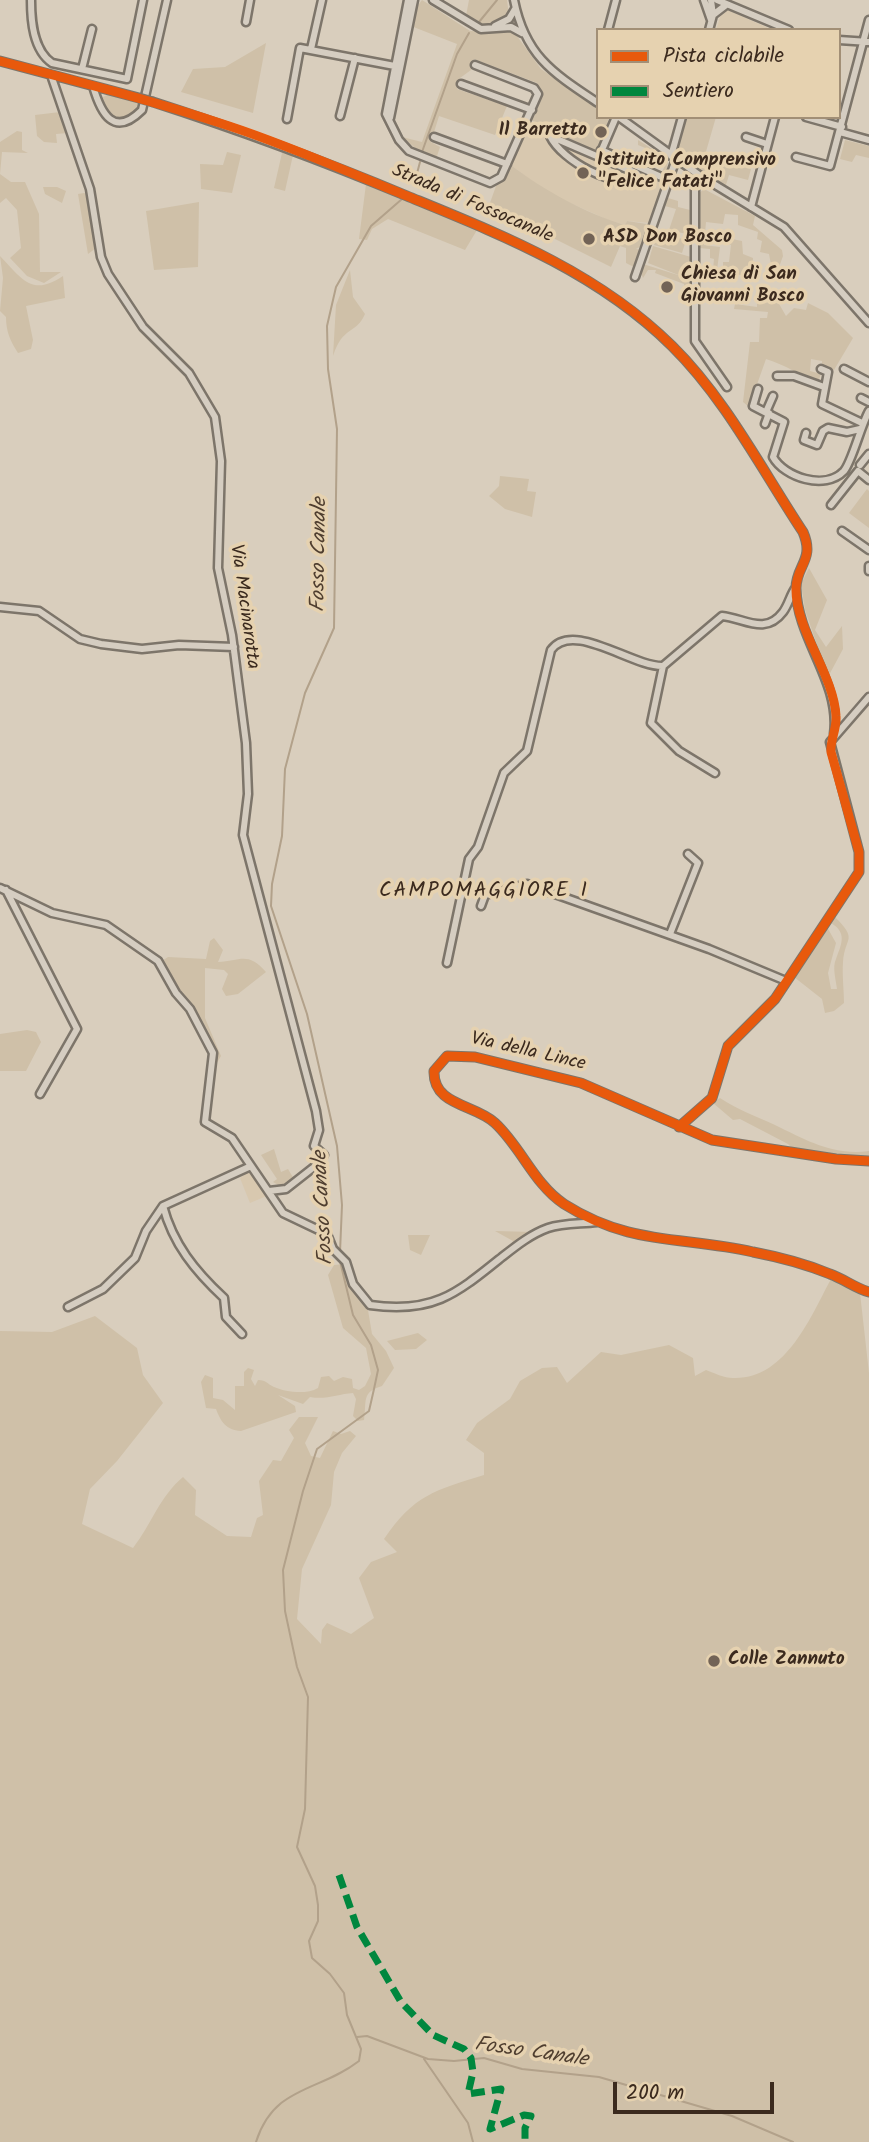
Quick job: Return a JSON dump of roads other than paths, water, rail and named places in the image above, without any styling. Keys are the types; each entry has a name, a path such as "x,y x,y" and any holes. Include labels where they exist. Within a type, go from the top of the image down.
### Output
{"street":[{"path":"31,0 36,40 43,57 52,63 127,79 143,0"},
{"path":"93,86 102,112 110,120 123,122 133,119 142,110 167,0"},
{"path":"246,22 250,0"},
{"path":"311,49 322,0"},
{"path":"397,66 408,0"},
{"path":"414,0 386,114 399,141 409,151 426,160 490,183 499,180 538,98 534,88 475,65"},
{"path":"433,0 481,29 510,27 522,33"},
{"path":"609,28 616,0"},
{"path":"704,0 712,18"},
{"path":"710,28 711,0"},
{"path":"717,0 784,28"},
{"path":"712,18 726,2"},
{"path":"487,29 509,19 515,4"},
{"path":"515,4 522,33 545,66 596,102"},
{"path":"796,157 831,166 867,42 869,20"},
{"path":"82,69 92,29"},
{"path":"841,40 867,42"},
{"path":"287,119 300,48 397,66"},
{"path":"340,116 355,58"},
{"path":"0,61 51,75"},
{"name":"Strada di Fossocanale","path":"51,75 153,102 232,127 487,227 558,261 604,290 645,321 704,381 807,541 808,558 796,587"},
{"name":"Via Macinarotta","path":"51,75 90,189 101,257 108,274 143,327 189,373 215,417 221,461 218,568 234,647 247,768 243,835 316,1111 319,1130 314,1146 324,1155 314,1167 286,1189 269,1192"},
{"path":"461,84 532,110"},
{"path":"600,153 617,119"},
{"path":"621,119 699,175 784,227 869,323"},
{"path":"635,277 668,180 682,119"},
{"path":"751,207 774,119"},
{"path":"811,119 869,140"},
{"path":"600,153 640,175 641,179 603,177 580,166 550,136 600,153 668,180"},
{"path":"435,137 507,164"},
{"path":"746,137 767,144"},
{"path":"699,175 695,202 695,341 727,387"},
{"path":"790,369 794,376"},
{"path":"821,369 828,372 822,404 862,424"},
{"path":"844,369 869,382"},
{"path":"777,376 794,376 824,387"},
{"path":"758,389 753,406 784,422 773,457 779,468 801,478 831,478 844,471 869,411"},
{"path":"765,424 772,396"},
{"path":"861,398 869,402"},
{"path":"829,404 862,424"},
{"path":"806,433 804,440 817,445 823,431 828,428 850,432 862,424"},
{"path":"860,466 869,454"},
{"path":"831,505 858,471 869,480"},
{"path":"842,531 869,550"},
{"path":"715,773 679,751 651,723 663,666 722,616 752,625 769,622 783,612 796,587"},
{"path":"796,587 806,628 832,700 836,716 834,734"},
{"path":"0,607 39,611 80,639 101,644 142,649 178,645 234,647"},
{"path":"447,963 469,859 478,847 504,773 527,751 551,650 561,639 568,638 604,647 646,665 663,666"},
{"path":"679,1127 712,1098 728,1046 775,999 859,872 859,852 830,742 834,734 869,697"},
{"path":"670,934 698,863 688,854"},
{"path":"481,906 485,895 527,884 670,934 786,981"},
{"path":"3,889 52,912 106,925 158,961 176,993 190,1009 213,1053 205,1122 232,1138 284,1213 327,1234 333,1249 346,1262 353,1284 370,1305 417,1306 453,1296 517,1245 544,1230 559,1225 598,1222"},
{"path":"3,889 77,1029 40,1094"},
{"name":"Via della Lince","path":"869,1161 763,1149 712,1140 581,1083 459,1055 447,1056 436,1066 434,1079 443,1095 495,1123 546,1189 565,1204 598,1222 639,1237 755,1252 826,1272 869,1292"},
{"path":"68,1307 103,1289 135,1258 146,1231 163,1206 251,1166"},
{"path":"163,1206 170,1233 201,1276 224,1298 226,1317 242,1334"}],"waterway":[{"name":"Fosso Canale","path":"479,22 497,0"},
{"name":"Fosso Canale","path":"422,152 457,54 469,33"},
{"name":"Fosso Canale","path":"414,185 420,162"},
{"name":"Fosso Canale","path":"340,1252 342,1205 337,1146 307,1014 271,906 272,884 282,836 285,769 305,693 334,628 337,429 328,369 327,326 336,287 371,226 402,199"},
{"name":"Fosso Canale","path":"256,2142 264,2123 286,2099 344,2071 359,2061 361,2049 347,2015 344,1993 330,1974 312,1958 309,1941 318,1921 318,1905 315,1886 297,1847 305,1809 308,1697 297,1667 285,1611 283,1570 303,1491 317,1449 369,1411 378,1370 371,1345 353,1315 339,1257"},
{"name":"Fosso Canale","path":"357,2037 367,2036 428,2059 454,2061 484,2058 522,2069 599,2077 732,2116 793,2142"},
{"path":"424,2059 468,2123 473,2142"}],"place":[{"name":"Il Barretto","path":"601,132"},
{"name":"Istituito Comprensivo \"Felice Fatati\"","path":"583,173"},
{"name":"ASD Don Bosco","path":"589,239"},
{"name":"Chiesa di San Giovanni Bosco","path":"667,287"},
{"name":"Colle Zannuto","path":"714,1661"}],"district":[{"name":"CAMPOMAGGIORE I","path":"484,892"}]}
